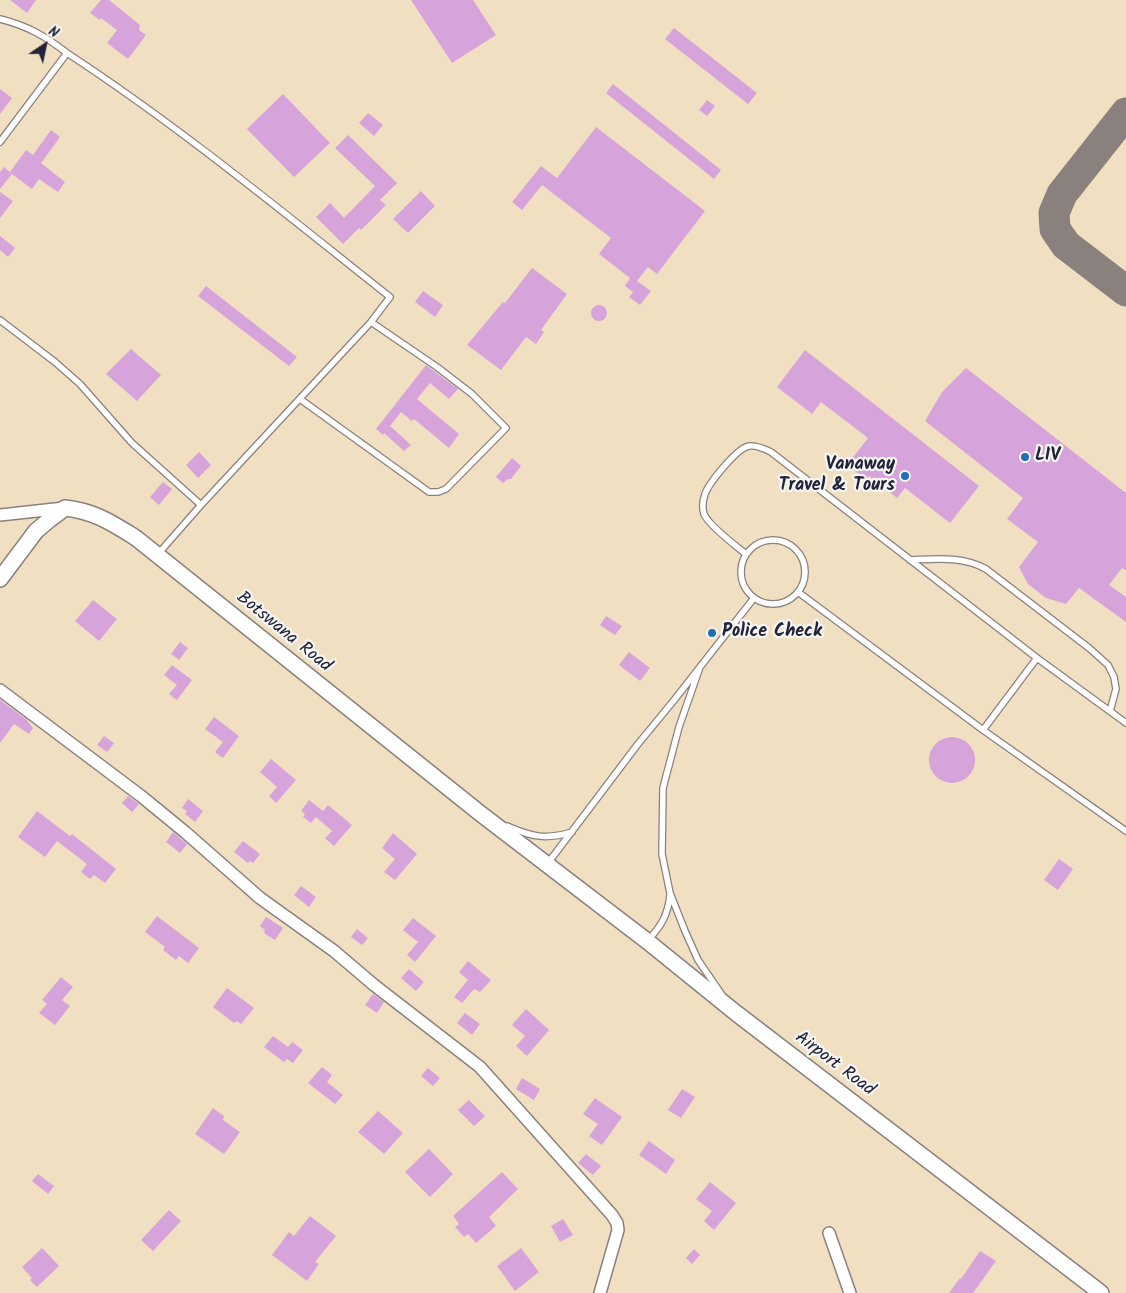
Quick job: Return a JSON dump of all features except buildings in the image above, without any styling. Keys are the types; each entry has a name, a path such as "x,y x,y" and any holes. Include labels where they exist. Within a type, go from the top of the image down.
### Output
{"street":[{"name":"Botswana Road","path":"66,508 83,510 99,516 136,538 546,865"},
{"path":"0,515 66,508"},
{"path":"0,579 36,531 66,508"},
{"path":"0,690 141,796 260,898 334,951 378,988 480,1067 612,1215 618,1230 600,1293"},
{"name":"Airport Road","path":"546,865 1100,1293"},
{"path":"829,1233 850,1293"}],"lane":[{"path":"0,19 45,36 128,93 179,130 390,297 371,322 201,505 157,556"},
{"path":"0,142 68,53"},
{"path":"0,320 55,362 80,384 132,443 201,505"},
{"path":"300,399 429,492 438,492 446,488 506,428 472,394 371,322"},
{"path":"746,554 708,520 704,513 703,504 705,494 728,463 740,450 747,446 755,446 771,452 1037,658 1126,723"},
{"path":"770,541 786,544 796,550 802,559 805,570 804,582 791,599 782,603 762,602 754,598 741,578 741,569 746,554 754,546 764,542 770,541"},
{"path":"910,560 958,559 974,562 986,569 1089,648 1108,665 1114,677 1116,689 1110,711"},
{"path":"798,592 983,730 1126,831"},
{"path":"546,865 638,744 754,598"},
{"path":"983,730 1037,658"},
{"path":"700,667 679,727 663,788 662,854 670,893 698,960 736,1013"},
{"path":"481,814 528,834 555,838 572,832"},
{"path":"646,942 659,929 664,919 670,893"}],"taxiway":[{"path":"1126,113 1062,194 1054,213 1055,229 1066,245 1126,291"}],"place":[{"name":"LIV","path":"1025,457"},
{"name":"Vanaway Travel & Tours","path":"905,476"},
{"name":"Police Check","path":"712,633"}]}
